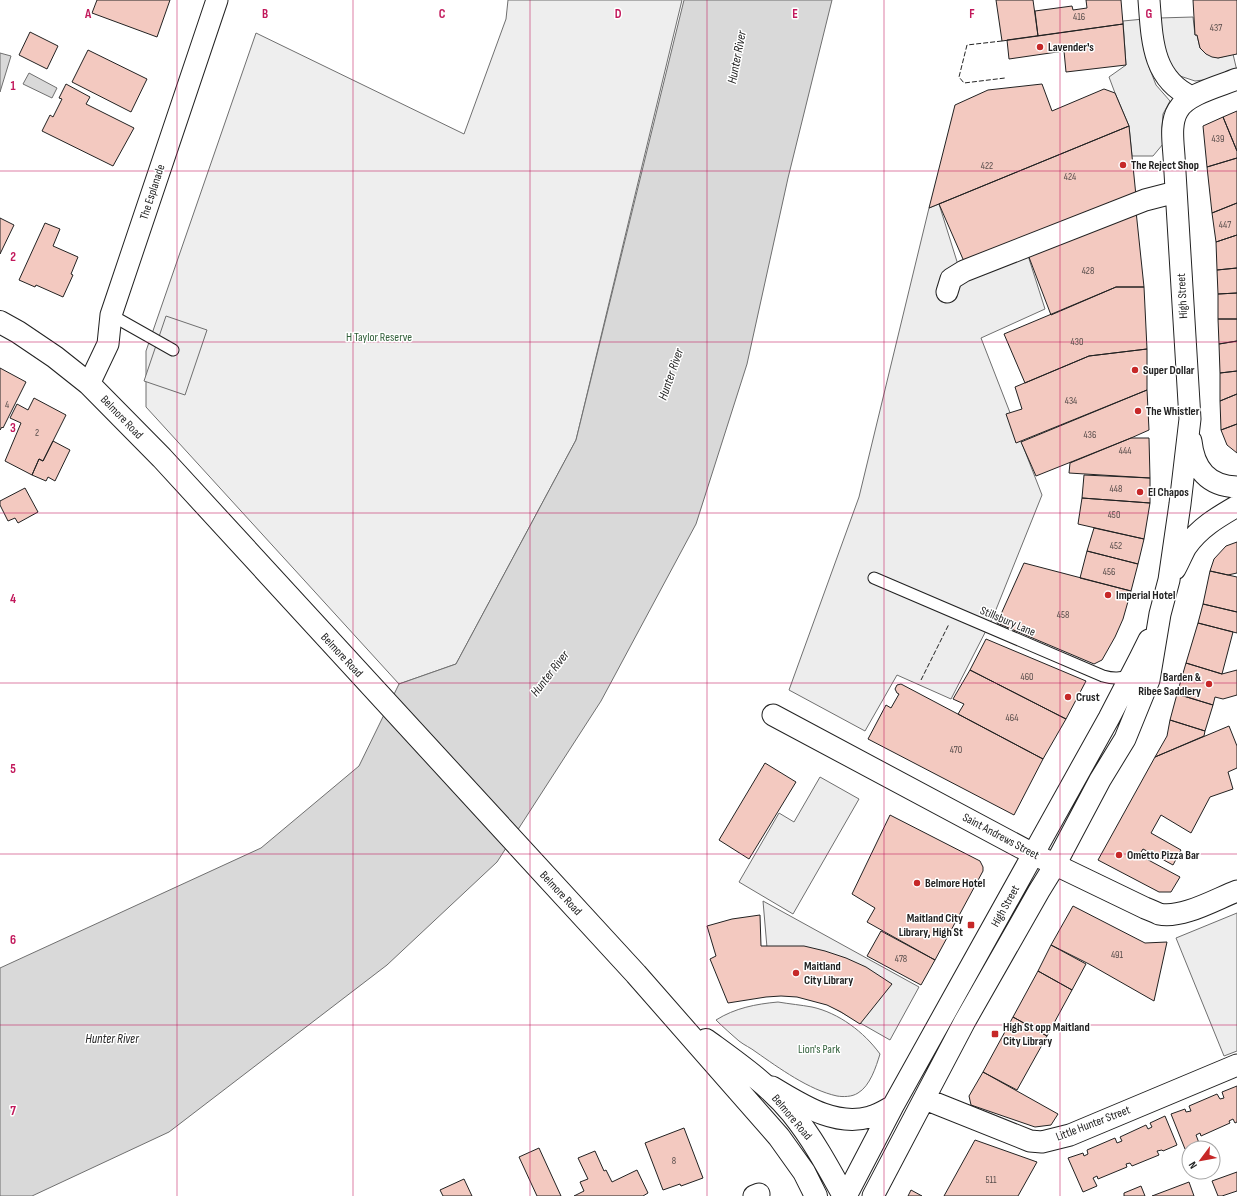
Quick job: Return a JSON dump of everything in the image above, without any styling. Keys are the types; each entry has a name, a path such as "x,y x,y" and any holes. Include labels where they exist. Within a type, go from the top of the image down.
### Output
{"main road":[{"name":"Belmore Road","path":"0,322 18,332 55,357 89,384 162,458 636,974 665,1009 779,1136 804,1172 816,1196"},
{"name":"Belmore Road","path":"665,1009 752,1074 791,1112 824,1159 845,1196"}],"street":[{"name":"The Esplanade","path":"89,384 108,344 111,315 218,0"},
{"path":"1149,0 1156,54 1160,67 1179,91 1192,97 1237,79"},
{"name":"High Street","path":"873,1196 965,1021 1055,865 1100,780 1125,739 1149,680 1160,614 1169,580 1190,419 1173,136 1174,123 1178,109 1192,97"},
{"path":"947,292 951,279 964,271 1145,200 1176,192"},
{"path":"1190,419 1193,455 1201,472 1210,480 1221,486 1237,487"},
{"path":"1169,580 1186,547 1196,535 1210,522 1237,506"},
{"name":"High Street","path":"845,1196 893,1106 1132,674 1160,614"},
{"name":"Saint Andrews Street","path":"773,715 1033,854 1160,914 1174,914 1196,908 1237,890"},
{"path":"946,1011 965,1021"},
{"name":"Little Hunter Street","path":"925,1099 1015,1136 1030,1141 1042,1142 1070,1135 1237,1065"},
{"path":"752,1074 796,1101 830,1117 862,1119 872,1117 893,1106"}],"lane":[{"path":"111,315 173,350"},
{"name":"Stillsbury Lane","path":"874,578 1103,676 1121,678 1132,674"}],"green space":[{"name":"H Taylor Reserve","path":"508,0 682,0 576,440 456,664 399,684 146,407 146,351 256,33 464,134 506,19"},
{"name":"Lion's Park","path":"778,1002 812,1007 832,1014 850,1024 874,1046 880,1054 877,1065 866,1086 862,1090 853,1095 842,1097 826,1093 805,1084 741,1042 716,1020 731,1012 746,1007"}],"shaded area":[{"path":"1193,17 1195,35 1197,35 1200,48 1218,58 1233,54 1237,71 1211,79 1195,81 1180,76 1167,64 1159,18"},
{"path":"1144,19 1144,39 1149,67 1156,85 1170,101 1163,114 1163,144 1153,156 1132,156 1129,126 1109,77 1126,65 1123,21"},
{"path":"939,204 959,268 1024,243 1045,309 981,338 1042,495 993,617 951,699 897,675 865,731 789,690 859,497 929,208"},
{"path":"166,316 207,330 185,395 144,381"},
{"path":"820,777 859,799 793,914 739,882 779,813 794,822"},
{"path":"763,901 919,987 890,1040 769,971"},
{"path":"1237,913 1237,1051 1224,1056 1176,938"}],"water":[{"name":"Hunter River","path":"684,0 832,0 788,178 747,364 696,524 601,701 497,862 387,965 169,1132 32,1196 0,1196 0,968 261,848 359,766 399,684 456,664 576,440"},
{"path":"0,53 11,56 0,92"},
{"path":"29,73 57,88 52,98 23,84"}],"building":[{"path":"97,0 170,0 157,37 92,13"},
{"path":"996,0 1033,0 1038,36 1002,41"},
{"path":"1086,0 1121,0 1123,24 1038,36 1035,11 1072,6 1073,10 1087,8"},
{"path":"1193,0 1237,0 1237,54 1218,58 1206,54 1200,48 1197,35 1195,35"},
{"path":"1123,24 1126,65 1066,72 1064,51 1009,59 1007,40"},
{"path":"30,32 58,46 47,69 19,55"},
{"path":"88,50 147,79 131,112 72,82"},
{"path":"66,84 90,97 86,104 134,128 113,166 42,131 50,115 53,117 62,99 59,98"},
{"path":"1042,84 1052,111 1104,89 1115,93 1129,126 929,208 955,105 988,90"},
{"path":"1237,111 1237,151 1223,117"},
{"path":"1223,117 1237,151 1237,158 1207,167 1203,126"},
{"path":"1129,126 1136,196 966,266 939,204"},
{"path":"1237,158 1237,203 1212,213 1207,167"},
{"path":"1237,203 1237,235 1216,242 1212,213"},
{"path":"1136,211 1144,287 1116,287 1051,315 1027,252"},
{"path":"0,218 14,225 0,254"},
{"path":"45,223 60,229 53,246 78,257 71,274 73,275 63,297 36,285 35,287 19,280"},
{"path":"1237,235 1237,268 1217,270 1216,242"},
{"path":"1237,268 1237,293 1218,294 1217,270"},
{"path":"1116,287 1144,287 1147,349 1089,356 1025,383 1004,334"},
{"path":"1237,293 1237,319 1218,319 1218,294"},
{"path":"1218,319 1237,319 1237,341 1219,344"},
{"path":"1237,341 1237,371 1220,373 1219,344"},
{"path":"1147,349 1147,390 1016,443 1006,414 1022,409 1015,387 1089,356"},
{"path":"0,368 26,382 3,428 2,427 0,430"},
{"path":"1237,371 1237,394 1220,401 1220,373"},
{"path":"1147,390 1149,430 1036,476 1021,442"},
{"path":"1237,394 1237,424 1221,430 1220,401"},
{"path":"34,398 66,415 43,461 39,459 32,475 5,461 21,423 10,418 17,404 28,410"},
{"path":"1237,424 1237,453 1227,445 1221,430"},
{"path":"1131,438 1149,438 1150,478 1069,473 1070,463"},
{"path":"53,441 70,450 55,481 48,477 46,481 32,475 39,459 43,461"},
{"path":"1084,475 1150,478 1150,503 1082,498"},
{"path":"25,488 38,512 18,523 15,518 8,521 0,505 0,501"},
{"path":"1082,498 1150,503 1144,539 1078,524"},
{"path":"1094,528 1144,539 1138,564 1087,551"},
{"path":"1237,542 1237,573 1228,575 1210,571 1214,559 1226,546"},
{"path":"1087,551 1138,564 1131,591 1080,578"},
{"path":"1024,563 1131,591 1123,619 1102,660 1094,664 997,623"},
{"path":"1210,571 1237,577 1237,612 1203,604"},
{"path":"1203,604 1237,612 1237,633 1198,623"},
{"path":"1198,623 1233,632 1222,674 1186,663"},
{"path":"986,639 1086,681 1066,719 970,670"},
{"name":"Barden & Ribee Saddlery","path":"1186,663 1222,674 1237,670 1237,695 1223,699 1215,697 1213,705 1177,694"},
{"path":"970,670 1066,719 1043,759 958,714 964,704 953,699"},
{"path":"901,684 1043,759 1014,815 868,739 886,705 891,708 899,694 895,689 897,685"},
{"path":"1177,694 1213,705 1205,731 1170,720"},
{"path":"1170,720 1205,731 1204,736 1155,757 1167,736"},
{"path":"1229,726 1237,746 1237,768 1228,772 1233,789 1210,797 1191,833 1161,815 1151,833 1181,850 1173,865 1143,849 1139,855 1180,877 1171,892 1159,892 1098,860 1155,757"},
{"path":"765,763 796,782 749,859 719,840"},
{"name":"Belmore Hotel","path":"890,815 980,861 983,867 983,871 935,960 867,922 875,908 852,894"},
{"path":"1073,906 1145,943 1167,942 1154,1001 1089,964 1051,945"},
{"name":"Maitland City Library","path":"760,915 761,946 804,946 825,951 866,967 892,984 860,1024 827,1005 797,997 766,997 728,1003 710,959 716,956 707,926 732,919"},
{"path":"881,931 935,960 921,985 867,956"},
{"path":"1051,945 1086,964 1072,990 1038,971"},
{"path":"1038,971 1072,990 1047,1036 1013,1017"},
{"path":"1013,1017 1047,1036 1017,1090 983,1072"},
{"path":"983,1072 1058,1114 1051,1125 1035,1127 971,1105 969,1096"},
{"path":"1237,1086 1237,1122 1235,1123 1233,1119 1229,1121 1230,1123 1201,1136 1200,1133 1196,1135 1198,1140 1181,1140 1171,1114 1185,1109 1186,1112 1191,1111 1189,1106 1217,1094 1220,1099 1224,1098 1222,1092"},
{"path":"1165,1116 1177,1145 1163,1151 1157,1151 1159,1155 1132,1166 1130,1163 1126,1164 1127,1167 1098,1179 1097,1176 1093,1178 1097,1186 1083,1192 1068,1158 1083,1153 1084,1156 1088,1154 1087,1150 1115,1138 1117,1143 1122,1141 1120,1137 1146,1125 1148,1129 1152,1127 1150,1123"},
{"path":"684,1128 703,1178 681,1186 680,1184 663,1190 645,1143"},
{"path":"975,1140 1037,1162 1018,1196 944,1196"},
{"path":"539,1148 561,1196 537,1196 519,1157"},
{"path":"595,1151 604,1171 606,1170 612,1182 637,1170 648,1193 643,1196 574,1196 584,1191 580,1182 588,1179 578,1158"},
{"path":"1237,1172 1237,1191 1218,1196 1212,1181 1221,1180 1221,1178"},
{"path":"464,1179 472,1196 443,1196 440,1190"},
{"path":"1189,1182 1194,1196 1152,1196"},
{"path":"1141,1186 1145,1196 1124,1196 1124,1193"},
{"path":"911,1190 922,1196 908,1196"}],"fence":[{"path":"1002,41 967,45 959,77 964,83 1005,78"},
{"path":"921,680 949,624"}],"place":[{"name":"Lavender's","path":"1040,47"},
{"name":"The Reject Shop","path":"1123,165"},
{"name":"Super Dollar","path":"1135,370"},
{"name":"The Whistler","path":"1138,411"},
{"name":"El Chapos","path":"1140,492"},
{"name":"Imperial Hotel","path":"1108,595"},
{"name":"Barden & Ribee Saddlery","path":"1209,684"},
{"name":"Crust","path":"1068,697"},
{"name":"Ometto Pizza Bar","path":"1119,855"},
{"name":"Belmore Hotel","path":"917,883"},
{"name":"Maitland City Library, High St","path":"971,925"},
{"name":"Maitland City Library","path":"796,973"},
{"name":"High St opp Maitland City Library","path":"995,1034"}]}
